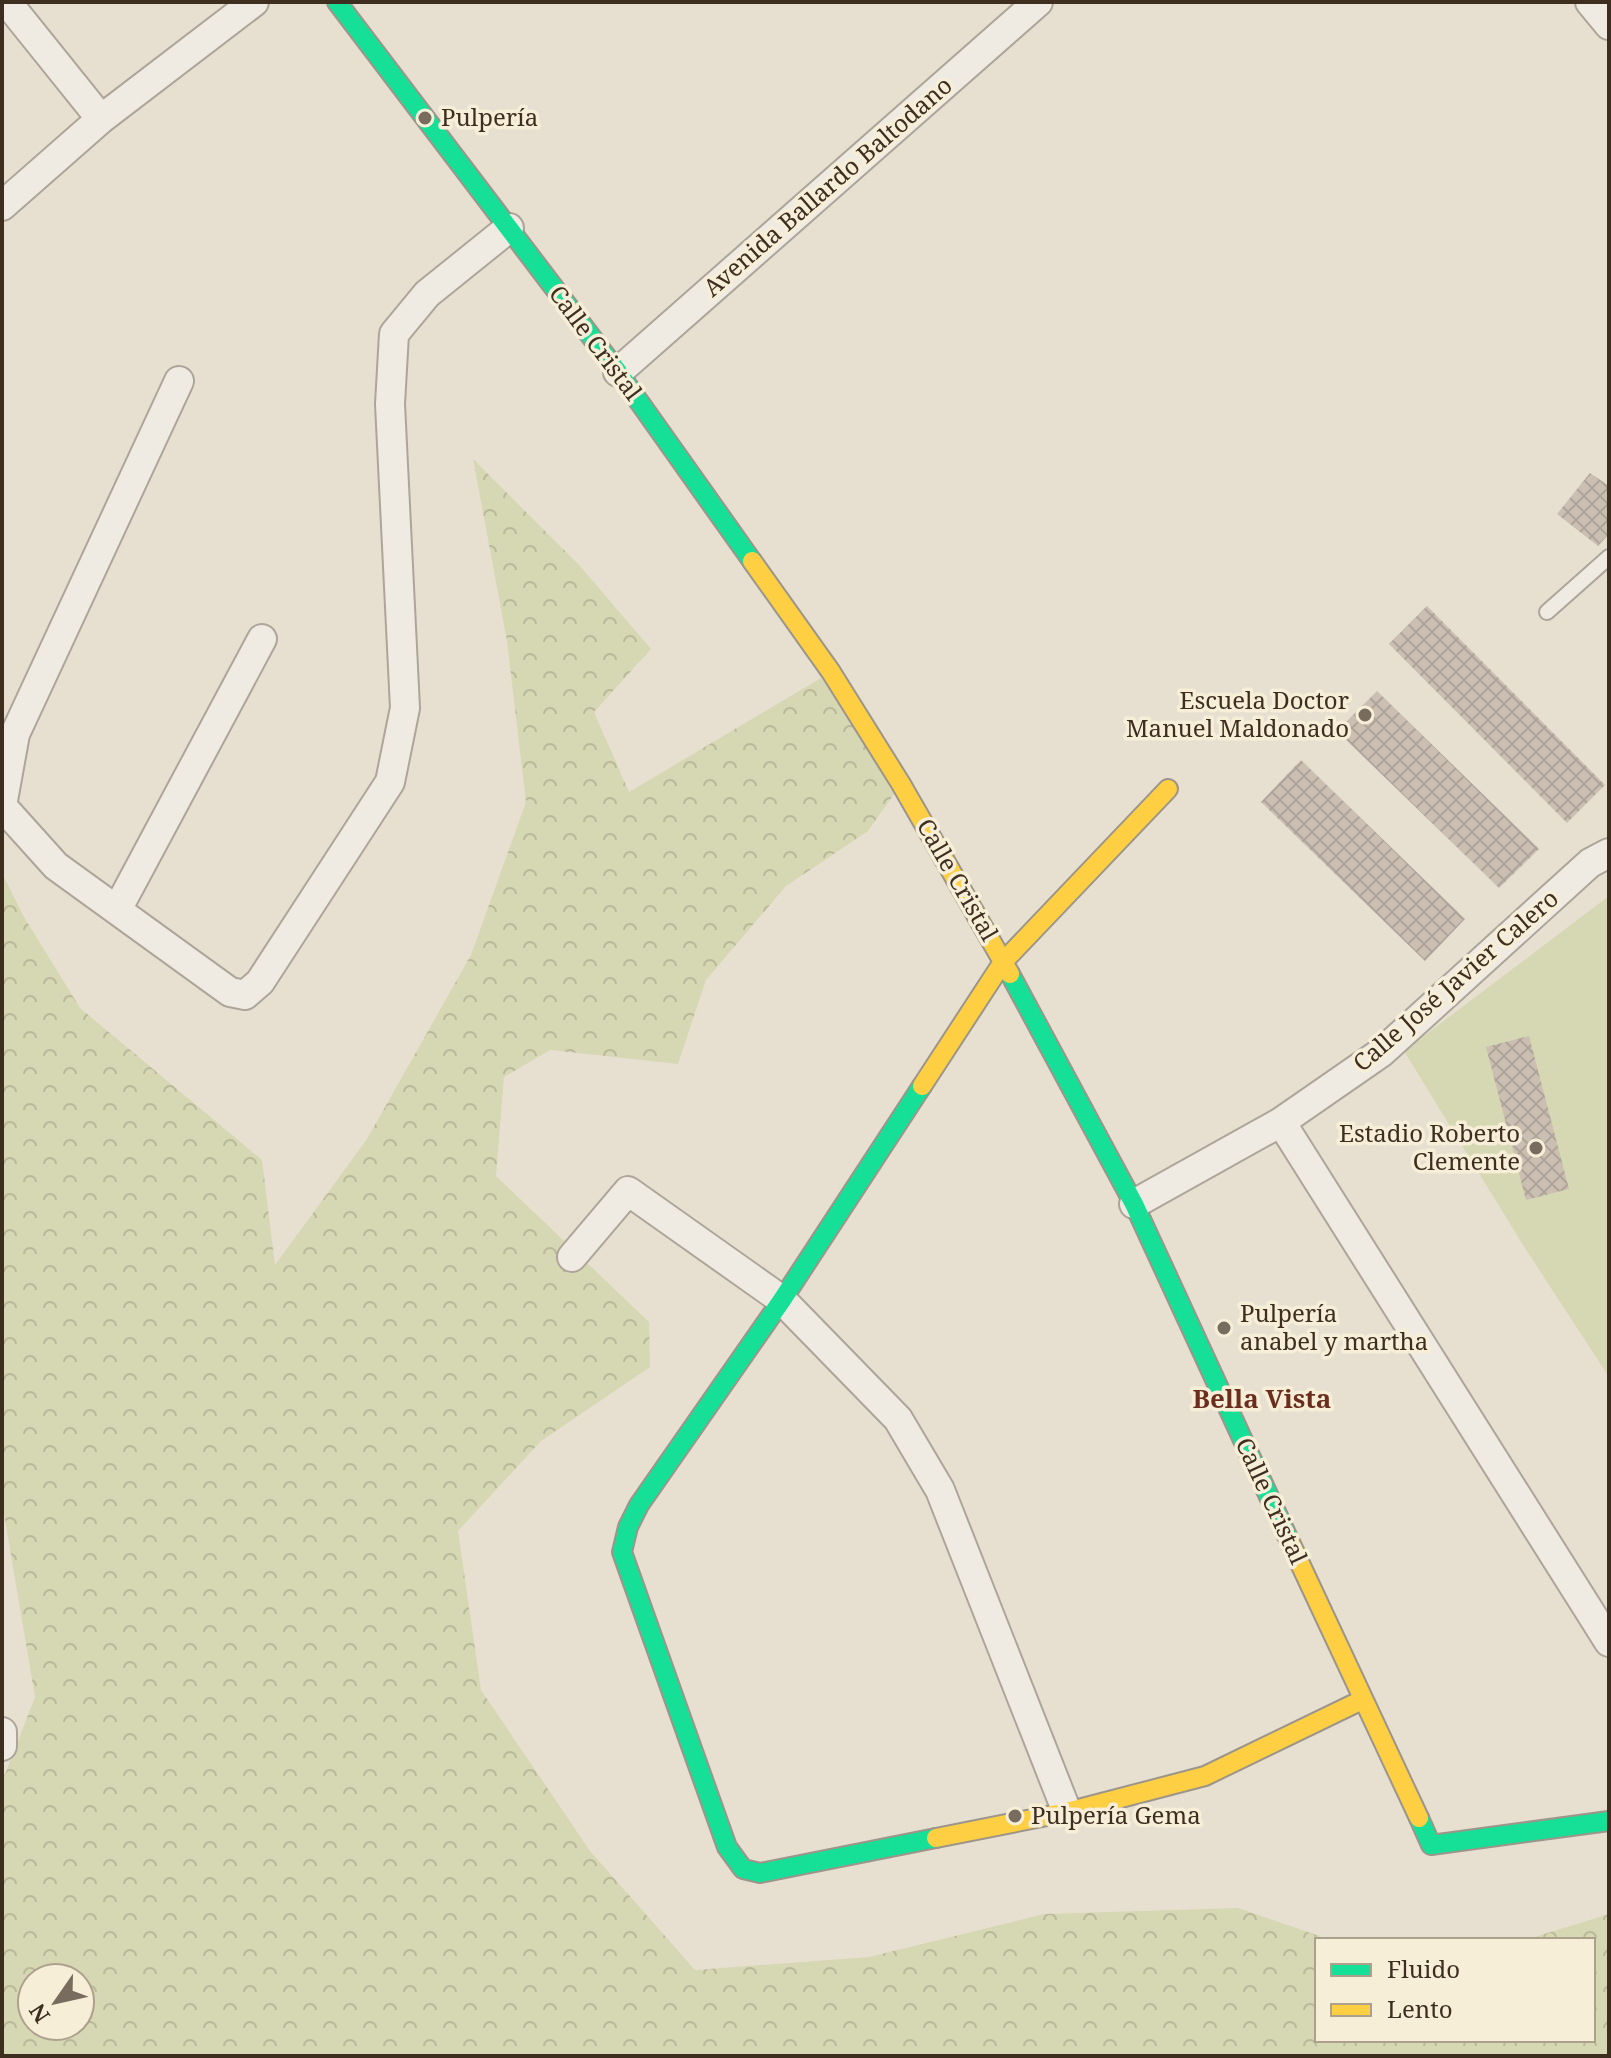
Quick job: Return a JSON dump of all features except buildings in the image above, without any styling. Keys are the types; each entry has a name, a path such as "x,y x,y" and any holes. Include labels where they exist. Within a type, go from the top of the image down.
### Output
{"street":[{"path":"7,2 101,119"},
{"path":"2,206 101,119 254,2"},
{"name":"Calle Cristal","path":"337,2 618,372 831,672 901,784 1003,962 1134,1204 1431,1845 1609,1821"},
{"name":"Avenida Ballardo Baltodano","path":"618,372 1038,2"},
{"path":"1590,2 1609,25"},
{"path":"179,381 15,734 2,806 56,866 230,992 245,995 260,982 390,782 405,708 390,404 394,334 427,294 509,228"},
{"path":"117,910 262,639"},
{"path":"1168,789 1003,962 782,1300 639,1505 628,1527 622,1552 727,1847 743,1869 760,1873 1067,1812 1205,1776 1362,1700"},
{"name":"Calle José Javier Calero","path":"1134,1204 1281,1122 1382,1052 1590,863 1609,853"},
{"path":"1281,1122 1609,1642"},
{"path":"572,1257 628,1191 782,1300 898,1419 940,1490 1067,1812"},
{"path":"2,1732 2,1746"}],"lane":[{"path":"1547,612 1609,557"}],"green space":[{"path":"473,459 580,566 651,649 594,712 629,792 831,672 901,784 868,831 786,886 706,980 678,1064 550,1050 504,1077 496,1176 649,1322 650,1367 541,1441 458,1531 481,1690 590,1851 695,1970 869,1957 1044,1914 1238,1908 1325,1938 1315,1938 1315,2042 1595,2042 1595,1938 1531,1938 1609,1914 1609,2056 2,2056 2,1782 35,1697 2,1502 2,873 24,917 80,1008 262,1160 275,1265 367,1139 471,955 526,802 507,641"},
{"name":"Estadio Roberto Clemente","path":"1609,896 1609,1377 1523,1245 1404,1051"}],"traffic: fast":[{"path":"337,2 618,372 752,561"},
{"path":"1010,974 1134,1204 1289,1540"},
{"path":"922,1086 782,1300 639,1505 628,1527 622,1552 727,1847 743,1869 760,1873 936,1838"},
{"path":"1419,1818 1431,1845 1609,1821"}],"traffic: slow":[{"path":"752,561 831,672 901,784 1010,974"},
{"path":"922,1086 1003,962 1168,789"},
{"path":"1289,1540 1419,1818"},
{"path":"936,1838 1067,1812 1205,1776 1362,1700"}],"place":[{"name":"Pulpería","path":"425,118"},
{"name":"Escuela Doctor Manuel Maldonado","path":"1365,715"},
{"name":"Estadio Roberto Clemente","path":"1536,1148"},
{"name":"Pulpería anabel y martha","path":"1224,1328"},
{"name":"Pulpería Gema","path":"1015,1816"}],"district":[{"name":"Bella Vista","path":"1262,1399"}]}
